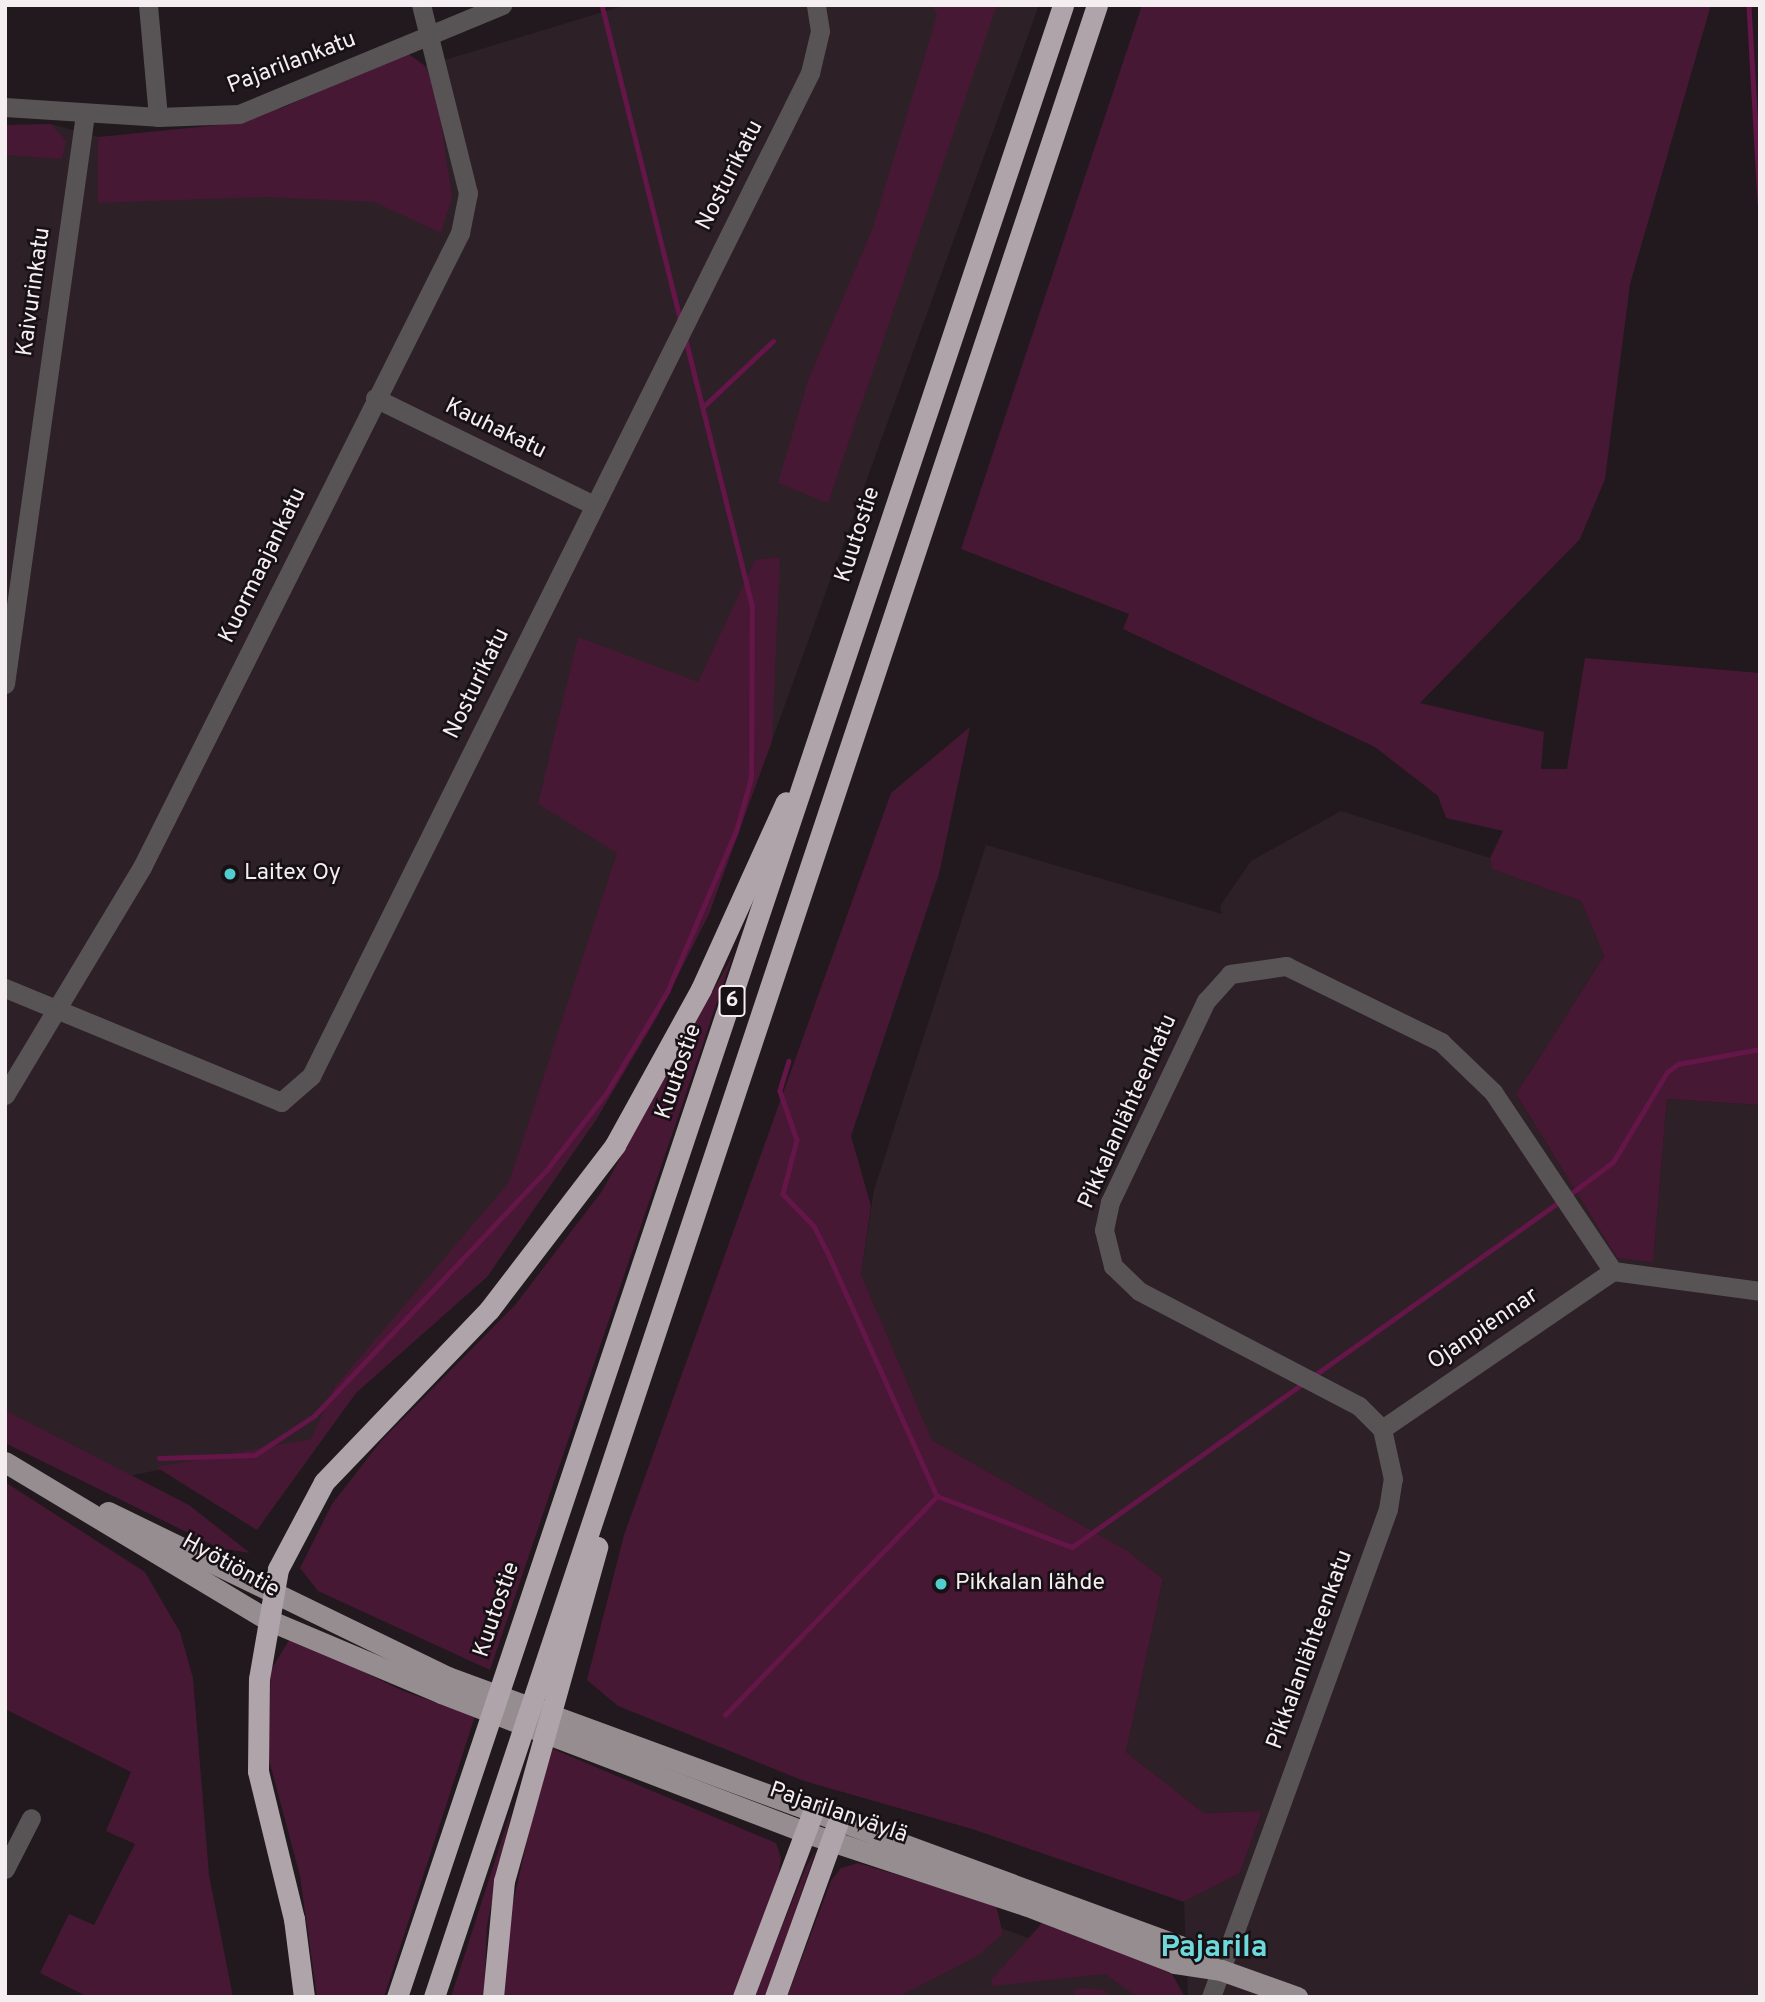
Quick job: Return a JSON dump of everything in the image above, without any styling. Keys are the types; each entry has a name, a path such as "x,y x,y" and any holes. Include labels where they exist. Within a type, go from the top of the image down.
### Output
{"highway":[{"name":"Kuutostie","path":"397,1997 1063,5"},
{"name":"6","path":"435,1997 1097,5"},
{"path":"304,1997 294,1919 258,1771 266,1619 271,1595 324,1482 489,1310 562,1221 662,1067 798,774 911,461"},
{"path":"493,1997 504,1881 528,1785 735,1092"},
{"path":"743,1997 814,1809"},
{"path":"775,1997 839,1819"}],"main road":[{"name":"Hyötiöntie","path":"5,1462 444,1685"},
{"name":"Hyötiöntie","path":"5,1462 266,1619 444,1685"},
{"name":"Pajarilanväylä","path":"444,1685 581,1735 814,1809 1180,1946 1221,1970 1297,1997"},
{"name":"Pajarilanväylä","path":"581,1735 807,1833 1175,1963 1221,1970"}],"street":[{"name":"Kuormaajankatu","path":"5,1095 142,867 465,215 468,193 421,5"},
{"name":"Pajarilankatu","path":"5,107 158,117 239,114 502,5"},
{"name":"Nosturikatu","path":"5,988 281,1102 311,1076 810,73 820,31 816,5"},
{"path":"143,8 158,117"},
{"name":"Kaivurinkatu","path":"5,684 85,114"},
{"name":"Kauhakatu","path":"375,398 593,505"},
{"name":"Pikkalanlähteenkatu","path":"1211,1997 1388,1509 1391,1453 1382,1429 1359,1406 1139,1291 1113,1266 1104,1230 1110,1202 1206,1001 1230,974 1286,966 1441,1042 1493,1092 1613,1271"},
{"path":"1613,1271 1760,1291"},
{"name":"Ojanpiennar","path":"1382,1429 1613,1271"},
{"path":"5,1869 30,1818"}],"shaded area":[{"path":"626,5 1039,5 709,914 596,1120 334,1388 312,1439 129,1476 5,1410 5,125 51,124 98,137 138,137 219,125 282,108 407,53 425,66"},
{"path":"932,5 997,5 828,503 778,483 808,380 872,230 937,15"},
{"path":"1142,5 1711,5 1630,284 1605,479 1580,539 1420,703 1544,732 1541,769 1567,769 1585,658 1760,673 1760,1105 1667,1099 1653,1262 1617,1258 1516,1094 1604,956 1581,901 1492,869 1490,858 1503,831 1446,818 1438,796 1375,747 1123,629 1129,614 961,549"},
{"path":"407,53 425,66 437,94 452,198 441,233 374,202 266,197 98,203 98,137 219,125 282,108"},
{"path":"51,124 66,141 62,159 5,155 5,125"},
{"path":"780,557 772,741 709,914 657,1017 596,1120 487,1277 356,1393 257,1530 156,1467 311,1439 334,1388 509,1182 617,853 538,804 578,637 698,682 755,560"},
{"path":"970,727 939,874 851,1136 871,1206 861,1274 932,1440 1128,1551 1163,1579 1126,1752 1204,1813 1262,1811 1240,1873 1184,1902 972,1829 804,1781 618,1706 587,1680 624,1535 891,793"},
{"path":"1341,811 1490,858 1493,869 1581,901 1604,956 1516,1094 1617,1258 1653,1261 1667,1099 1760,1105 1760,1997 1188,1997 1184,1902 1240,1873 1262,1811 1204,1813 1126,1752 1163,1579 1128,1551 932,1440 861,1274 874,1190 986,845 1222,914 1220,906 1251,861"},
{"path":"733,955 490,1670 318,1591 300,1568 332,1504 381,1441 515,1305 602,1191"},
{"path":"5,1410 189,1505 250,1553 219,1548 5,1443"},
{"path":"5,1482 145,1572 180,1632 193,1678 209,1875 233,1997 88,1997 40,1973 69,1914 94,1925 135,1844 106,1831 131,1772 5,1709"},
{"path":"291,1637 403,1691 475,1716 384,1997 317,1997 300,1876 268,1756 271,1670"},
{"path":"548,1747 776,1843 781,1858 776,1893 734,1997 504,1997 507,1930"},
{"path":"512,1808 487,1925 484,1997 451,1997"},
{"path":"816,1850 766,1997 754,1997 806,1867"},
{"path":"858,1863 996,1905 1003,1934 976,1957 898,1997 787,1997 831,1881 841,1868"},
{"path":"977,1919 1100,1965 1169,1997 846,1997"},
{"path":"1043,1922 1168,1967 1185,1997 1138,1997 1105,1974 992,1986 991,1980"},
{"path":"1075,1989 1103,1990 1113,1997 1075,1997"}],"waterway":[{"path":"602,5 680,319"},
{"path":"1749,5 1760,204"},
{"path":"159,1458 255,1455 314,1416 545,1172 607,1092 667,992 736,831 751,778 752,607 685,338"},
{"path":"703,407 773,341"},
{"path":"1569,1195 1613,1162 1667,1072 1678,1064 1760,1049"},
{"path":"789,1061 780,1091 797,1140 783,1194 814,1226 827,1251 937,1496 1072,1547 1302,1384"},
{"path":"1312,1377 1559,1202"},
{"path":"725,1715 937,1496"}],"place":[{"name":"Laitex Oy","path":"230,874"},
{"name":"Pikkalan lähde","path":"941,1584"}],"district":[{"name":"Pajarila","path":"1214,1949"}]}
